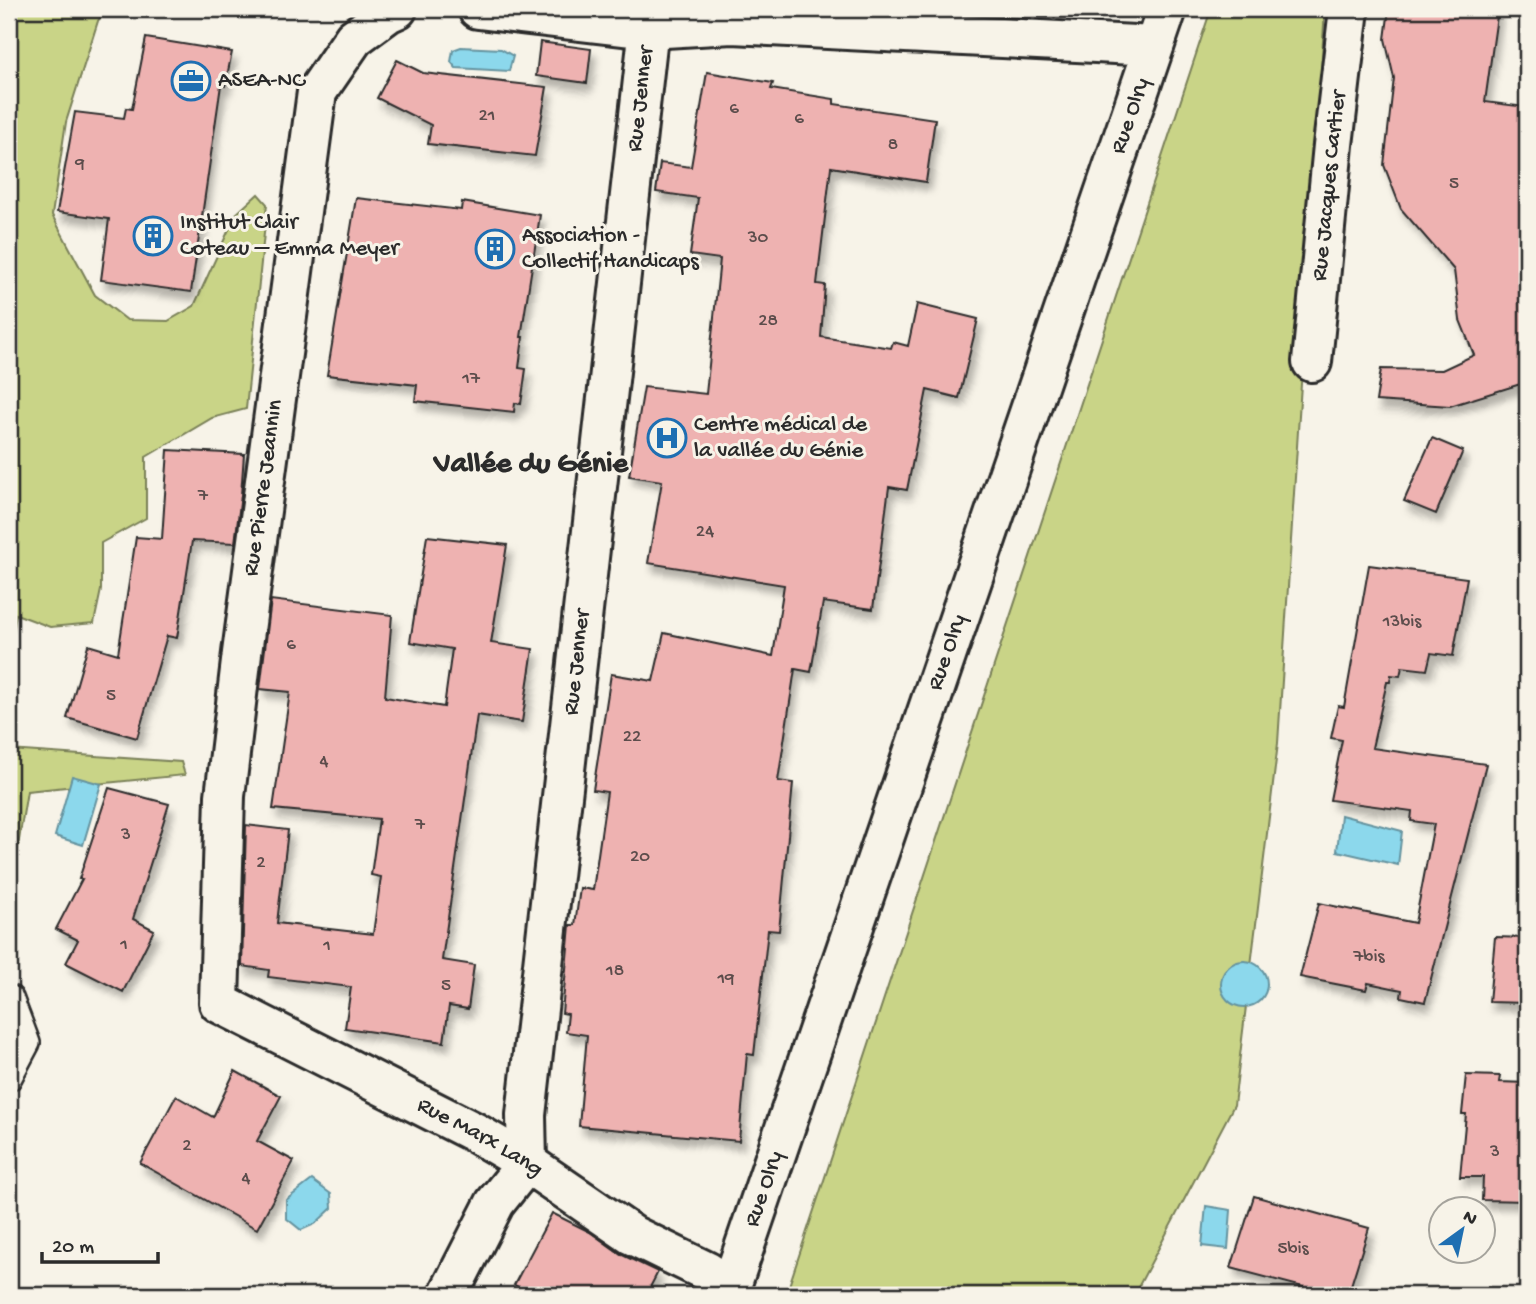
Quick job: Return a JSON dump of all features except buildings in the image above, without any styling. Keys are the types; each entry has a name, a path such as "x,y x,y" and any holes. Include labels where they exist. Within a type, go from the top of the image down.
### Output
{"street":[{"name":"Rue Pierre Jeannin","path":"219,1003 225,796 317,92 354,38 397,9"},
{"path":"478,9 1154,46"},
{"name":"Rue Olry","path":"730,1292 1167,9"},
{"name":"Rue Jacques Cartier","path":"1311,362 1349,9"},
{"name":"Rue Jenner","path":"527,1163 526,1115 649,19"},
{"name":"Rue Marx Lang","path":"219,1003 474,1132 527,1163 632,1235 706,1271 730,1292"},
{"path":"448,1295 495,1203 527,1163"}],"lane":[{"path":"9,998 28,1043 9,1079"}],"green space":[{"path":"9,9 105,9 98,21 66,122 52,215 95,295 127,320 168,321 194,306 236,214 258,194 267,204 246,409 212,418 146,457 146,518 101,543 101,590 94,623 50,627 16,614 9,660"},
{"path":"1211,9 1325,9 1278,743 1234,1105 1134,1295 786,1295"},
{"path":"9,750 181,762 185,775 27,791 9,901"}],"water":[{"path":"461,47 501,49 513,56 509,71 456,68 451,62 453,50"},
{"path":"72,776 101,784 83,845 55,836"},
{"path":"1341,815 1402,831 1398,865 1337,851"},
{"path":"1244,961 1261,967 1267,984 1261,1001 1244,1007 1227,1001 1221,984 1227,967"},
{"path":"312,1180 331,1194 332,1208 315,1224 301,1230 286,1218 286,1200"},
{"path":"1206,1206 1231,1210 1228,1249 1202,1246"}],"place":[{"name":"ASEA-NC","path":"191,81"},
{"name":"Institut Clair Coteau – Emma Meyer","path":"153,236"},
{"name":"Association - Collectif Handicaps","path":"495,249"},
{"name":"Centre médical de la vallée du Génie","path":"667,438"}],"district":[{"name":"Vallée du Génie","path":"531,465"}]}
